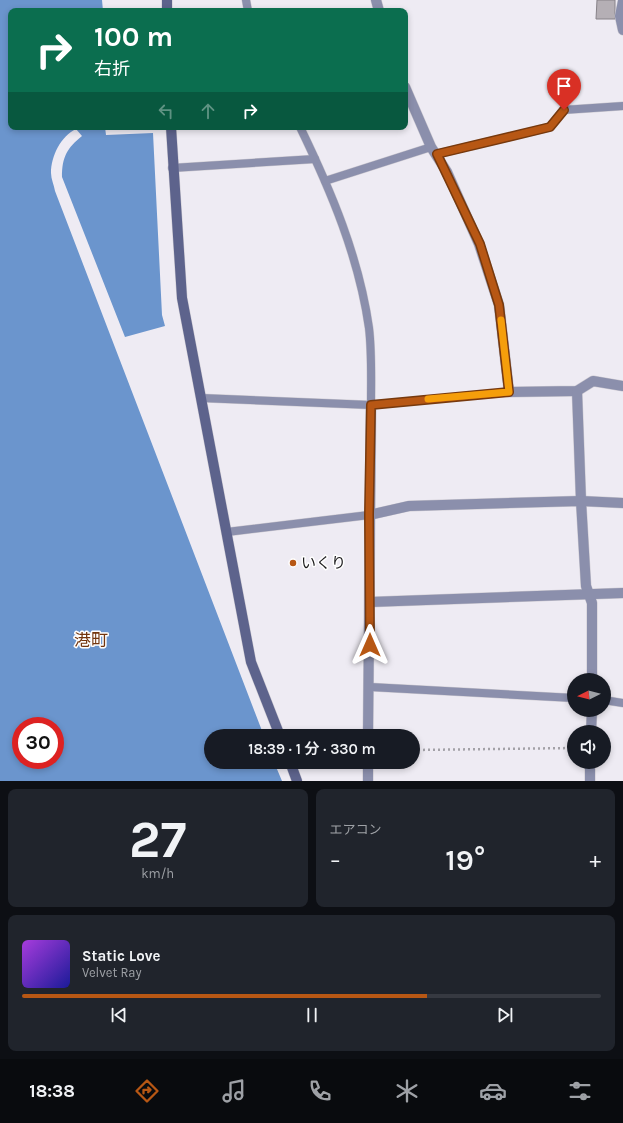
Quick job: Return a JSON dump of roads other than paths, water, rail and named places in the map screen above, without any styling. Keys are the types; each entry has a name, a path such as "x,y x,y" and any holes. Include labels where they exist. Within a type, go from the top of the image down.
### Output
{"street":[{"path":"623,2 620,16 623,30"},
{"path":"408,94 480,244 499,305 509,392 577,391 593,382 623,386"},
{"path":"171,130 172,168 182,298 252,662 277,729"},
{"path":"577,391 586,586 592,603 592,673"},
{"path":"368,729 370,688 369,515 371,405"},
{"path":"369,515 409,506 581,501 623,503"},
{"path":"370,602 623,593"},
{"path":"293,769 297,781"},
{"path":"368,769 368,781"},
{"path":"590,769 590,781"}],"lane":[{"path":"325,181 434,150 550,127 564,110 623,106"},
{"path":"301,130 325,181 348,237 362,292 369,329 371,405"},
{"path":"172,168 315,159"},
{"path":"201,398 371,405 509,392"},
{"path":"227,532 369,515"},
{"path":"370,688 567,698"},
{"path":"611,701 623,703"}],"water":[{"path":"0,0 102,0 103,8 8,8 8,130 74,130 66,136 55,153 51,167 51,178 55,191 261,729 204,729 204,769 277,769 282,781 0,781"},
{"path":"77,130 105,130 106,135 153,133 162,315 165,326 125,337 62,177 64,158 73,145 82,136"}],"place":[{"name":"いくり","path":"293,563"}],"district":[{"name":"港町","path":"91,640"}]}
